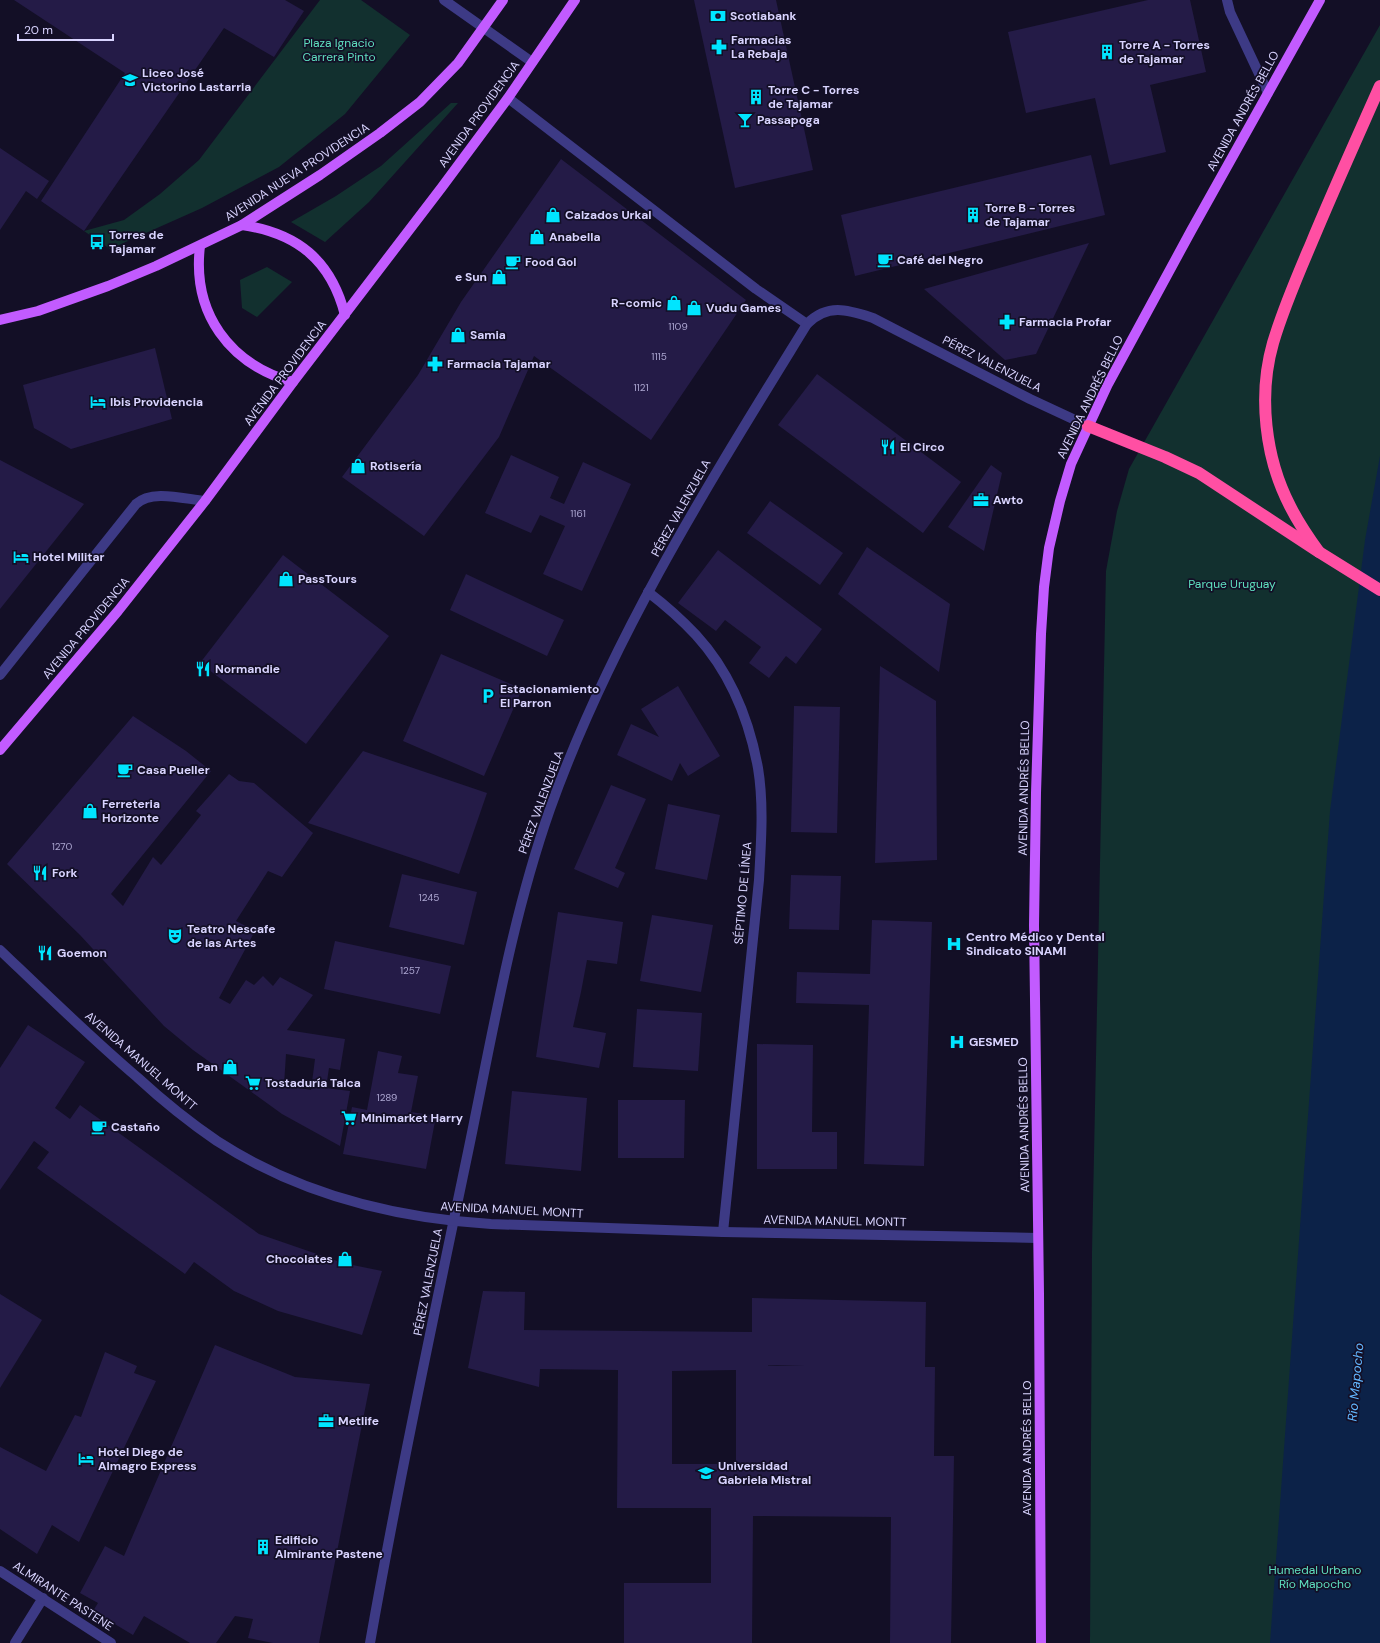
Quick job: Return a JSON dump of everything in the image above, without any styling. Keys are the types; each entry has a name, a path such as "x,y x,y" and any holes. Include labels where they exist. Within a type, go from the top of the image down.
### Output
{"highway":[{"path":"1319,552 1302,529 1289,504 1273,459 1267,426 1267,374 1273,344 1291,292 1380,86"},
{"path":"1088,426 1165,457 1199,473 1319,552 1380,590"}],"main road":[{"path":"484,28 503,0"},
{"name":"AVENIDA PROVIDENCIA","path":"0,750 118,611 205,501 508,98 575,0"},
{"name":"AVENIDA ANDRÉS BELLO","path":"1040,1643 1038,1238 1034,925 1041,634 1044,587 1049,548 1060,501 1071,464 1088,426 1132,339 1320,0"},
{"name":"AVENIDA NUEVA PROVIDENCIA","path":"0,320 38,311 108,286 200,246 242,225 320,175 420,102 458,63 484,28"},
{"path":"242,225 275,232 296,242 313,256 321,264 333,283 345,315"},
{"path":"200,246 199,267 201,288 207,309 217,328 230,345 253,366 272,376 293,382"}],"street":[{"path":"444,0 532,62"},
{"path":"1227,0 1230,12 1268,93"},
{"path":"508,98 756,289 807,324"},
{"name":"PÉREZ VALENZUELA","path":"370,1643 506,968 536,852 550,809 612,661 648,592 725,456 807,324 814,318 830,311 847,310 873,318 1030,399 1088,426"},
{"path":"0,675 141,499 153,496 205,501"},
{"name":"SÉPTIMO DE LÍNEA","path":"648,592 672,611 696,635 717,662 743,713 752,740 758,769 761,838 759,880 723,1232"},
{"name":"AVENIDA MANUEL MONTT","path":"0,950 94,1040 163,1100 217,1141 270,1170 322,1193 387,1211 454,1222 723,1232 1038,1238"},
{"name":"ALMIRANTE PASTENE","path":"0,1571 111,1643"},
{"path":"15,1643 43,1598"}],"green space":[{"name":"Plaza Ignacio Carrera Pinto","path":"320,0 361,0 410,35 345,114 279,167 202,208 110,249 84,231 124,220 160,194 199,160"},
{"name":"Parque Uruguay","path":"1380,25 1380,1643 1090,1643 1092,1252 1106,571 1117,511 1129,469"},
{"path":"451,103 458,103 369,202 325,242 291,222 336,196 381,166"},
{"path":"267,267 292,282 257,317 242,308 240,280"}],"water":[{"name":"Humedal Urbano Río Mapocho","path":"1380,456 1380,1643 1270,1643 1330,811 1365,540"}],"building":[{"path":"14,0 285,0 304,11 274,57 224,28 84,231 41,201 125,73"},
{"name":"Torre C - Torres de Tajamar","path":"694,0 776,0 813,170 735,188"},
{"name":"Torre A - Torres de Tajamar","path":"1148,0 1190,0 1206,72 1150,85 1166,152 1110,165 1095,98 1026,113 1008,32"},
{"path":"0,148 49,181 37,199 26,191 0,230"},
{"name":"Torre B - Torres de Tajamar","path":"1091,155 1105,215 855,276 841,215"},
{"path":"561,159 746,300 651,440 534,356 499,437 424,536 342,477 418,375 461,302"},
{"name":"Farmacia Profar","path":"1089,243 1036,354 1005,360 924,289"},
{"name":"Ibis Providencia","path":"155,348 172,419 71,449 34,428 23,385"},
{"path":"817,374 961,482 923,533 778,425"},
{"path":"511,455 559,477 550,498 564,504 583,462 631,484 582,591 543,574 565,526 540,515 531,533 485,513"},
{"name":"Hotel Militar","path":"0,460 84,504 0,609"},
{"name":"Awto","path":"991,465 1002,473 984,551 948,527"},
{"path":"770,501 843,553 820,585 747,533"},
{"path":"867,547 950,604 939,672 838,594"},
{"path":"718,550 822,629 796,664 786,656 769,678 749,663 761,647 725,620 716,631 678,603"},
{"path":"283,555 389,636 306,744 200,663"},
{"path":"466,574 564,620 547,656 450,610"},
{"path":"441,654 522,689 484,776 403,741"},
{"path":"880,666 936,701 937,860 875,863"},
{"path":"678,686 720,756 688,776 680,763 672,781 617,755 631,724 659,737 641,709"},
{"path":"794,706 840,707 837,833 791,832"},
{"path":"133,716 186,751 211,771 111,894 123,906 153,857 161,865 201,815 196,811 229,774 239,781 254,783 313,833 282,877 268,871 236,921 255,931 219,998 230,1004 246,980 254,985 263,976 273,986 280,977 313,995 287,1030 345,1039 340,1070 329,1068 326,1088 350,1091 340,1146 282,1114 193,1050 164,1026 80,935 7,864","holes":["286,1054 315,1059 311,1090 284,1085"]},
{"path":"363,751 487,793 459,874 308,823"},
{"path":"611,785 646,799 615,868 625,873 618,888 574,869"},
{"path":"668,804 720,815 707,880 655,869"},
{"path":"402,874 477,892 464,945 389,927"},
{"path":"791,875 841,876 839,930 789,929"},
{"path":"558,912 623,922 617,964 587,960 573,1027 606,1033 599,1068 536,1057"},
{"path":"652,915 713,925 701,992 640,981"},
{"path":"872,920 932,922 924,1166 864,1164 869,1005 796,1003 797,972 870,974"},
{"path":"335,941 451,966 440,1014 324,989"},
{"path":"637,1009 702,1013 698,1071 633,1067"},
{"path":"28,1025 85,1062 55,1108 70,1119 80,1105 259,1234 343,1263 382,1271 362,1335 278,1311 234,1291 194,1262 185,1274 37,1168 49,1152 34,1141 0,1190 0,1068"},
{"path":"757,1044 813,1045 812,1132 837,1132 837,1169 757,1169"},
{"path":"378,1051 402,1056 398,1073 418,1076 411,1112 436,1116 426,1169 343,1154 352,1107 367,1110"},
{"path":"512,1091 587,1098 581,1171 505,1164"},
{"path":"618,1100 685,1100 684,1158 618,1158"},
{"path":"483,1291 525,1292 524,1330 752,1332 752,1298 926,1302 925,1367 935,1367 934,1456 954,1456 951,1643 890,1643 891,1517 753,1516 752,1643 624,1643 624,1583 711,1583 711,1508 617,1508 618,1370 540,1369 539,1387 468,1368","holes":["768,1365 805,1366 768,1366","736,1370 736,1464 672,1464 672,1371"]},
{"path":"0,1294 42,1320 0,1388"},
{"path":"215,1345 295,1377 370,1384 319,1643 273,1643 248,1638 253,1619 235,1616 216,1643 190,1643 144,1616 133,1635 93,1611 98,1603 80,1593 105,1546 124,1556"},
{"name":"Hotel Diego de Almagro Express","path":"105,1352 137,1366 134,1373 156,1381 79,1542 52,1525 37,1554 0,1529 0,1447 46,1471 75,1415 81,1417"}],"place":[{"name":"Scotiabank","path":"718,16"},
{"name":"Farmacias La Rebaja","path":"719,47"},
{"name":"Torre A - Torres de Tajamar","path":"1107,52"},
{"name":"Liceo José Victorino Lastarria","path":"130,80"},
{"name":"Torre C - Torres de Tajamar","path":"756,97"},
{"name":"Passapoga","path":"745,120"},
{"name":"Calzados Urkal","path":"553,215"},
{"name":"Torre B - Torres de Tajamar","path":"973,215"},
{"name":"Anabella","path":"537,237"},
{"name":"Torres de Tajamar","path":"97,242"},
{"name":"Café del Negro","path":"885,260"},
{"name":"Food Gol","path":"513,262"},
{"name":"e Sun","path":"499,277"},
{"name":"R-comic","path":"674,303"},
{"name":"Vudu Games","path":"694,308"},
{"name":"Farmacia Profar","path":"1007,322"},
{"name":"Samia","path":"458,335"},
{"name":"Farmacia Tajamar","path":"435,364"},
{"name":"Ibis Providencia","path":"98,402"},
{"name":"El Circo","path":"888,447"},
{"name":"Rotisería","path":"358,466"},
{"name":"Awto","path":"981,500"},
{"name":"Hotel Militar","path":"21,557"},
{"name":"PassTours","path":"286,579"},
{"name":"Normandie","path":"203,669"},
{"name":"Estacionamiento El Parron","path":"488,696"},
{"name":"Casa Pueller","path":"125,770"},
{"name":"Ferreteria Horizonte","path":"90,811"},
{"name":"Fork","path":"40,873"},
{"name":"Teatro Nescafe de las Artes","path":"175,936"},
{"name":"Centro Médico y Dental Sindicato SINAMI","path":"954,944"},
{"name":"Goemon","path":"45,953"},
{"name":"GESMED","path":"957,1042"},
{"name":"Pan","path":"230,1067"},
{"name":"Tostaduría Talca","path":"253,1083"},
{"name":"MInimarket Harry","path":"349,1118"},
{"name":"Castaño","path":"99,1127"},
{"name":"Chocolates","path":"345,1259"},
{"name":"Metlife","path":"326,1421"},
{"name":"Hotel Diego de Almagro Express","path":"86,1459"},
{"name":"Universidad Gabriela Mistral","path":"706,1473"},
{"name":"Edificio Almirante Pastene","path":"263,1547"}],"water label":[{"name":"Río Mapocho","path":"1355,1382"}]}
